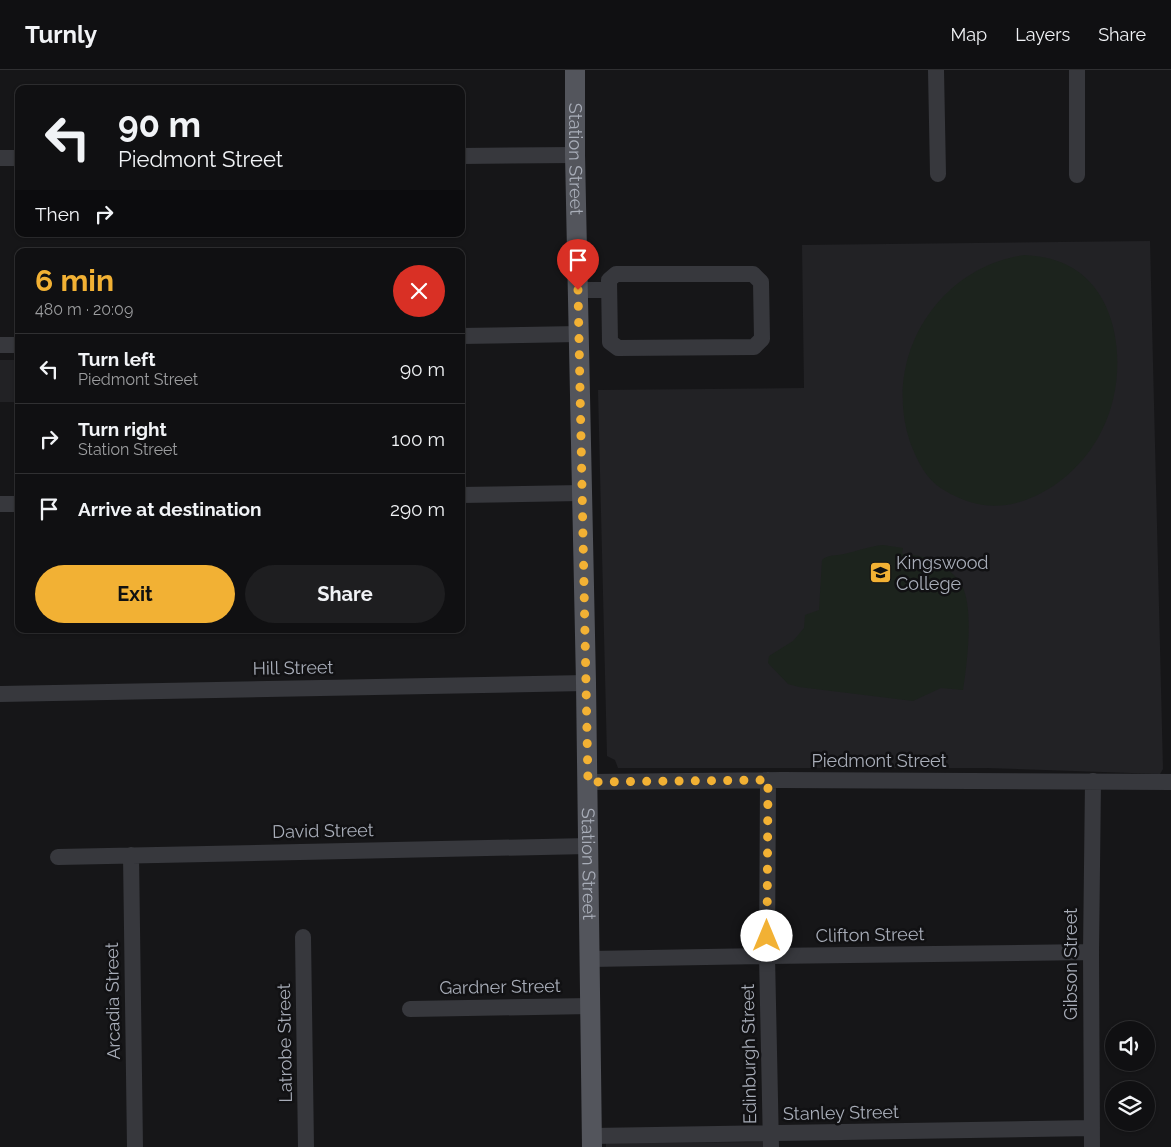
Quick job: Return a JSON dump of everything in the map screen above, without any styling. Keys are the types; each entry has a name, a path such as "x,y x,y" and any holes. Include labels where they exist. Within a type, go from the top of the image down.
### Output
{"main road":[{"name":"Station Street","path":"575,70 575,155 588,782 592,1142"}],"street":[{"path":"936,70 938,174"},
{"path":"1076,70 1077,175"},
{"path":"465,156 575,155"},
{"path":"0,158 15,158"},
{"path":"616,274 753,274 761,282 762,339 754,347 618,348 610,342 609,290 609,280 616,274"},
{"path":"578,290 609,290"},
{"path":"465,336 579,334"},
{"path":"0,345 15,345"},
{"path":"465,495 582,493"},
{"path":"0,504 15,504"},
{"name":"Hill Street","path":"0,694 586,682"},
{"name":"Piedmont Street","path":"588,782 768,780 1171,782"},
{"name":"Edinburgh Street","path":"768,780 767,956 771,1141"},
{"name":"Gibson Street","path":"1092,1147 1091,952 1093,781"},
{"name":"David Street","path":"58,857 588,846"},
{"name":"Arcadia Street","path":"131,855 135,1147"},
{"name":"Latrobe Street","path":"303,938 306,1147"},
{"name":"Clifton Street","path":"590,959 1091,952"},
{"name":"Gardner Street","path":"410,1009 591,1006"},
{"name":"Stanley Street","path":"592,1142 771,1141 1092,1128"}],"shaded area":[{"name":"Kingswood College","path":"1150,241 1163,769 1160,774 987,768 618,768 615,760 607,756 598,390 804,388 802,245"},
{"path":"1024,255 1046,258 1067,265 1086,278 1100,296 1110,316 1116,339 1116,387 1102,430 1090,451 1074,469 1044,492 1033,497 1010,504 988,506 966,501 944,490 932,481 923,469 910,442 903,410 904,379 911,349 924,322 942,298 966,278 993,263"},
{"path":"0,360 15,360 15,402 0,402"},
{"path":"883,545 903,548 902,554 919,556 936,562 951,572 962,586 966,596 969,622 968,652 963,690 941,688 913,701 788,684 768,663 769,656 793,641 804,628 805,615 819,610 822,560 830,556"},
{"path":"764,1142 764,1147 606,1147 606,1143"}],"place":[{"name":"Kingswood College","path":"880,573"}],"route":[{"path":"578,290 588,782 768,780 767,936"}]}
